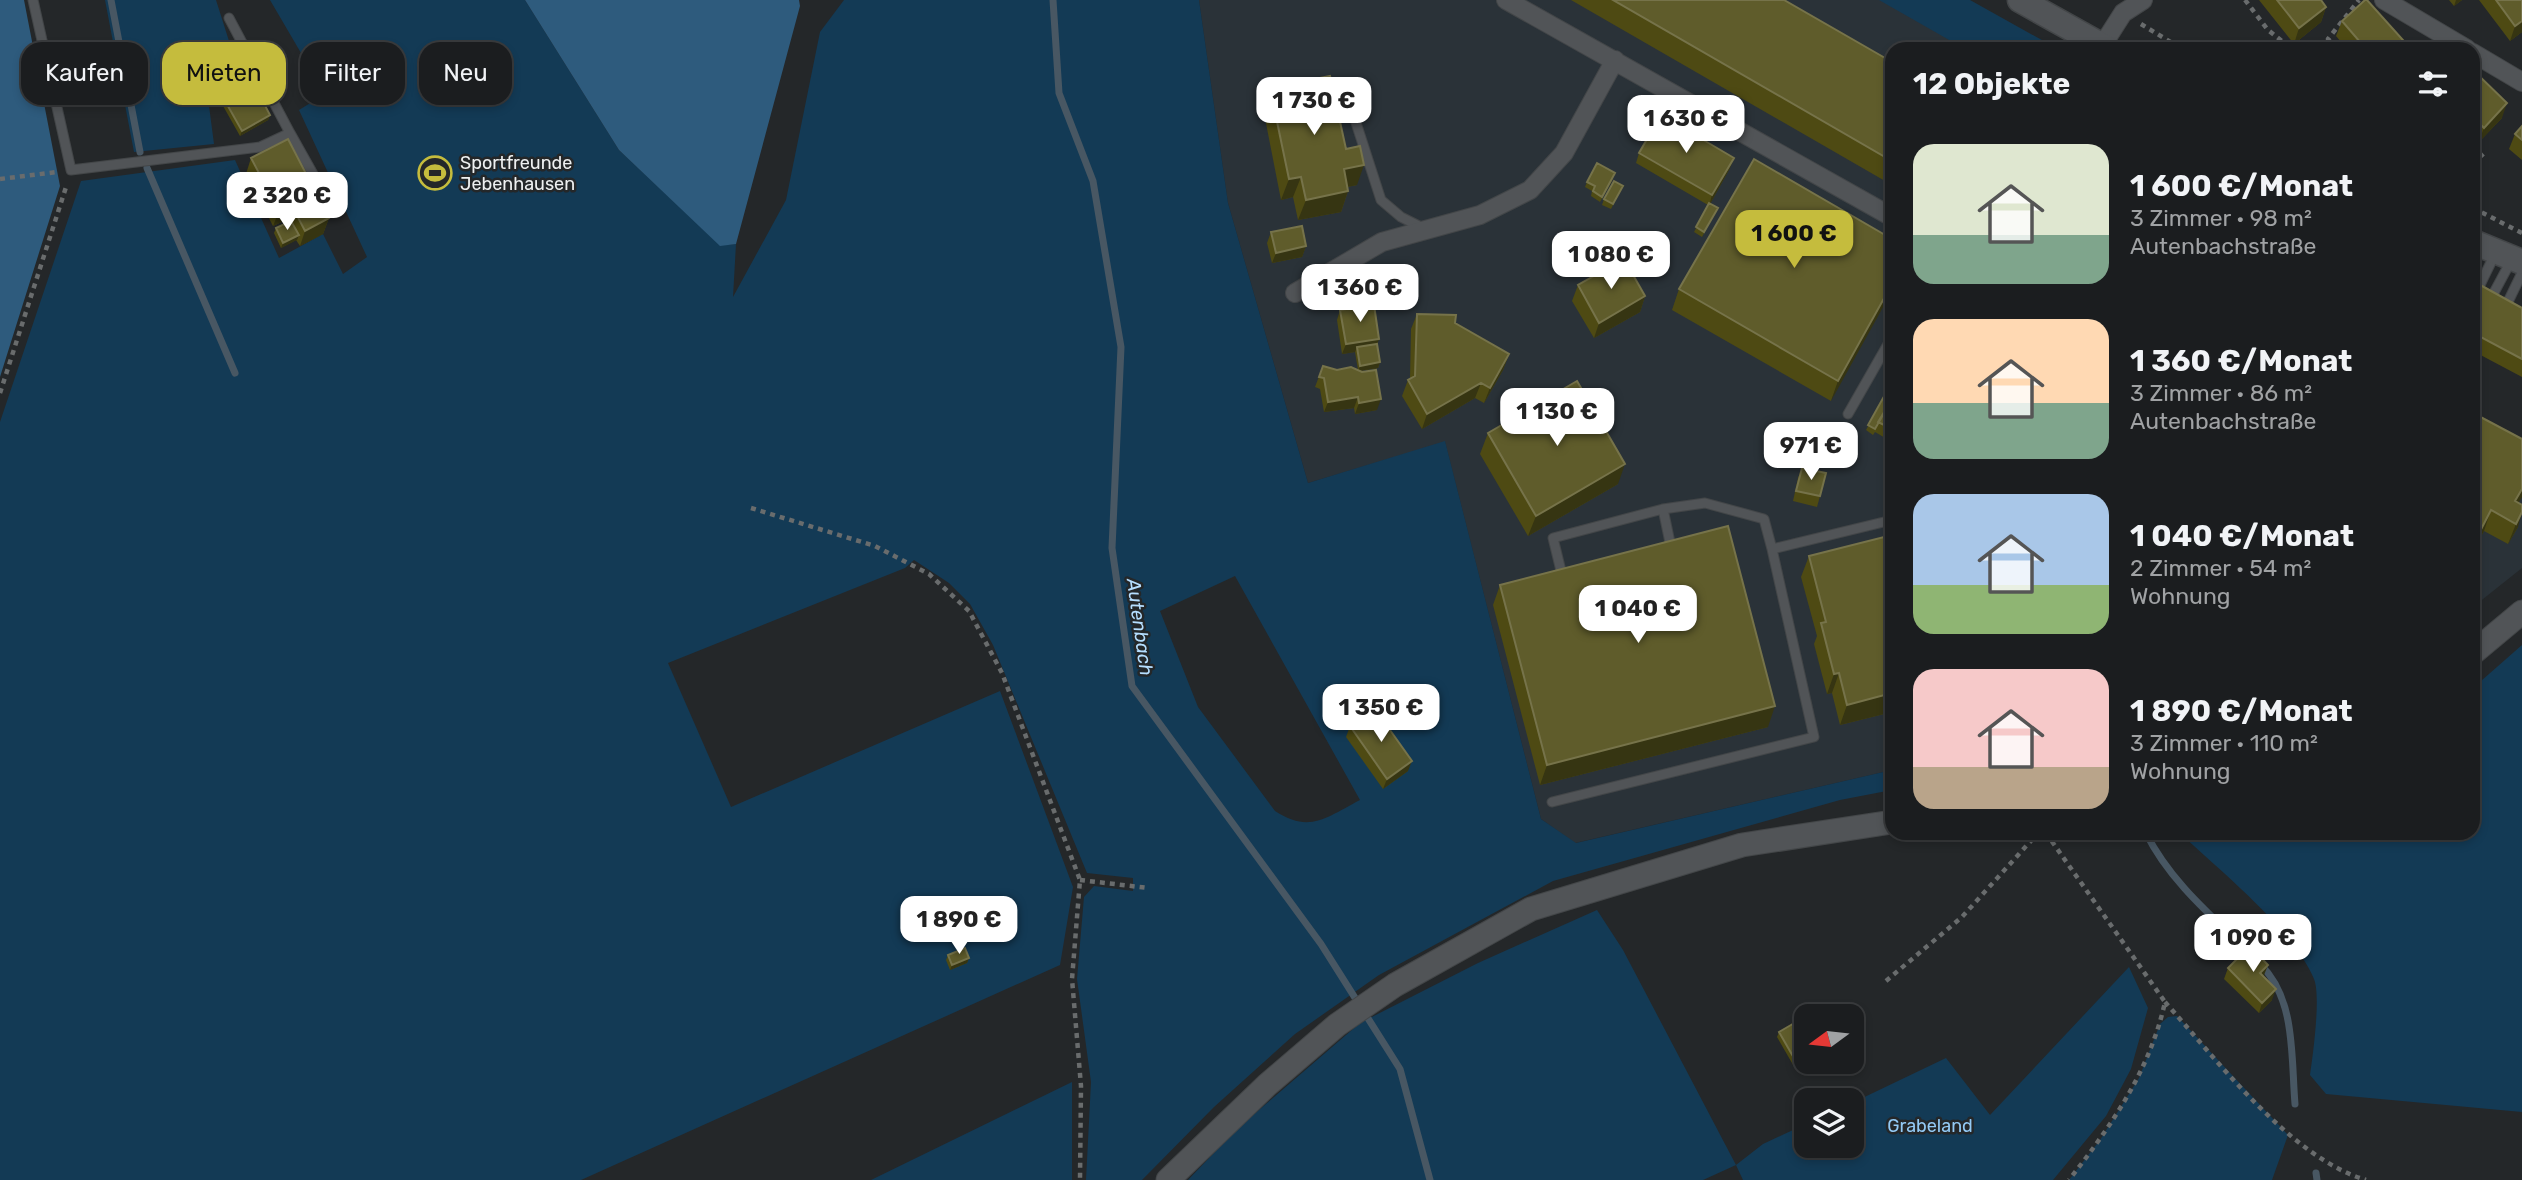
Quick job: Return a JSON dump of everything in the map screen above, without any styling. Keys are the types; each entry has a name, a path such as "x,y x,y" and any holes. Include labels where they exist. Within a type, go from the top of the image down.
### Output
{"main road":[{"path":"2020,0 2096,42"},
{"path":"2480,245 2513,261"}],"street":[{"path":"1506,0 1885,213"},
{"path":"2108,42 2123,13 2143,0"},
{"path":"2384,0 2455,42"},
{"path":"2480,57 2522,82"},
{"path":"1295,293 1382,242 1480,215 1531,190 1564,153 1615,60"},
{"path":"2480,647 2522,612"},
{"path":"1168,1180 1267,1085 1337,1025 1395,985 1531,909 1742,845 1885,823"}],"lane":[{"path":"33,0 71,170 260,147 290,133"},
{"path":"229,18 332,208"},
{"path":"1348,98 1381,200 1401,217 1428,231"},
{"path":"2480,292 2513,261"},
{"path":"2486,307 2513,261"},
{"path":"2502,315 2513,261"},
{"path":"1848,414 1885,349"},
{"path":"1552,802 1814,737 1763,519 1705,503 1662,509 1553,538 1565,587"},
{"path":"1662,509 1673,559"},
{"path":"1772,549 1885,522"}],"path":[{"path":"2245,0 2268,30 2283,42"},
{"path":"2330,42 2328,39 2358,0"},
{"path":"2123,13 2171,42"},
{"path":"2480,154 2485,159"},
{"path":"0,180 71,170 0,393"},
{"path":"2480,212 2522,233"},
{"path":"751,508 875,546 929,574 969,611 1002,673 1080,880 1072,979 1081,1086 1080,1180"},
{"path":"1886,981 1962,917 2032,840"},
{"path":"2051,840 2165,1002 2288,1135 2352,1176 2366,1180"},
{"path":"1080,880 1148,888"},
{"path":"2070,1180 2100,1140 2139,1077 2156,1038 2165,1002"}],"shaded area":[{"path":"0,0 24,0 32,42 21,42 21,105 44,105 60,186 0,377"},
{"path":"525,0 799,0 800,6 736,244 720,246 619,150"},
{"path":"1199,0 1883,0 1954,42 1885,42 1885,772 1575,843 1541,819 1445,442 1308,483 1228,203"},
{"path":"2480,428 2522,450 2522,568 2480,601"}],"green space":[{"path":"105,0 216,0 229,41 162,42 162,105 209,105 214,144 134,152 125,105 148,105 148,42 113,42"},
{"path":"270,0 525,0 619,150 720,245 736,244 733,297 786,200 820,32 844,0 1199,0 1228,203 1308,483 1445,441 1541,819 1576,843 1885,772 1885,791 1840,800 1553,881 1379,975 1295,1034 1214,1107 1142,1180 1086,1180 1091,1082 1077,979 1084,897 1094,886 1133,891 1133,878 1087,873 993,645 970,604 949,583 914,560 905,568 668,663 731,807 1000,691 1073,887 1060,965 581,1180 0,1180 0,422 81,181 235,160 279,258 323,234 343,274 367,257 299,110 307,105 405,105 405,42 300,42 300,51","holes":["1235,576 1360,800 1318,820 1298,821 1275,811 1198,707 1160,611"]},
{"path":"1879,0 1970,0 2045,42 1953,42"},
{"path":"2522,645 2522,1112 2326,1094 2310,1075 2317,998 2314,979 2304,960 2273,921 2188,840 2480,840 2480,682"},
{"path":"1597,910 1623,950 1736,1165 1703,1180 1188,1180 1238,1128 1360,1023 1478,963"},
{"name":"Grabeland","path":"2129,967 2148,1008 2131,1069 2106,1116 2053,1180 1743,1180 1736,1165 1763,1144 1794,1130 1794,1158 1864,1158 1864,1097 1946,1058 1990,1115"},
{"path":"2177,1016 2288,1135 2272,1180 2069,1180 2100,1140 2139,1078 2160,1024 2168,1017"},
{"path":"1072,1082 1072,1180 871,1180"}],"building":[{"path":"1613,0 1784,0 1885,58 1885,157"},
{"path":"2277,0 2321,0 2326,7 2299,28"},
{"path":"2367,0 2405,42 2360,42 2342,21"},
{"path":"2496,0 2522,0 2522,21 2515,26"},
{"path":"1330,76 1346,149 1360,146 1364,165 1344,169 1348,191 1306,200 1301,177 1289,179 1270,88"},
{"path":"2480,77 2507,103 2484,128 2480,124"},
{"path":"227,105 265,105 270,115 242,131"},
{"path":"1661,115 1734,158 1712,195 1639,153"},
{"path":"2522,126 2522,140 2515,134"},
{"path":"288,139 329,218 305,231 291,204 279,211 251,158"},
{"path":"1754,159 1885,235 1885,297 1838,381 1679,289"},
{"path":"1597,163 1615,173 1602,197 1593,191 1595,186 1587,182"},
{"path":"1614,181 1623,186 1613,204 1604,199"},
{"path":"1709,203 1718,208 1704,232 1696,227"},
{"path":"291,221 299,235 283,243 276,228"},
{"path":"1302,226 1306,246 1276,253 1271,232"},
{"path":"1624,259 1645,296 1599,323 1578,285"},
{"path":"2480,285 2522,308 2522,359 2480,337"},
{"path":"1374,305 1379,339 1346,344 1340,310"},
{"path":"1417,314 1456,315 1455,323 1509,354 1490,388 1481,383 1427,414 1408,380 1415,376"},
{"path":"1377,344 1380,362 1360,366 1357,347"},
{"path":"1323,366 1337,370 1351,367 1362,372 1376,370 1381,399 1359,403 1358,397 1328,402 1324,378 1319,377"},
{"path":"1577,381 1625,464 1536,516 1488,433"},
{"path":"1885,395 1885,411 1875,429 1868,425"},
{"path":"1885,410 1885,426 1878,422"},
{"path":"2480,417 2522,439 2522,489 2515,501 2522,505 2522,512 2516,524 2491,510 2480,531"},
{"path":"1802,468 1826,473 1820,496 1796,491"},
{"path":"1728,526 1775,706 1547,765 1500,585"},
{"path":"1885,537 1885,695 1847,705 1839,673 1834,674 1821,623 1826,622 1809,556"},
{"path":"1375,709 1412,761 1387,779 1350,726"},
{"path":"2250,946 2268,965 2260,973 2276,989 2262,1003 2228,968"},
{"path":"965,948 969,958 952,965 948,955"},
{"path":"1794,1023 1794,1058 1779,1032"}],"waterway":[{"path":"111,0 140,152"},
{"name":"Autenbach","path":"1053,0 1059,93 1093,181 1121,347 1112,548 1132,686 1321,944 1400,1069 1430,1180"},
{"path":"147,168 235,373"},
{"path":"2150,840 2180,884 2253,956"},
{"path":"2261,965 2281,995 2286,1012 2292,1049 2295,1104"},
{"path":"2316,1173 2317,1180"}],"place":[{"name":"Sportfreunde Jebenhausen","path":"435,173"}]}
